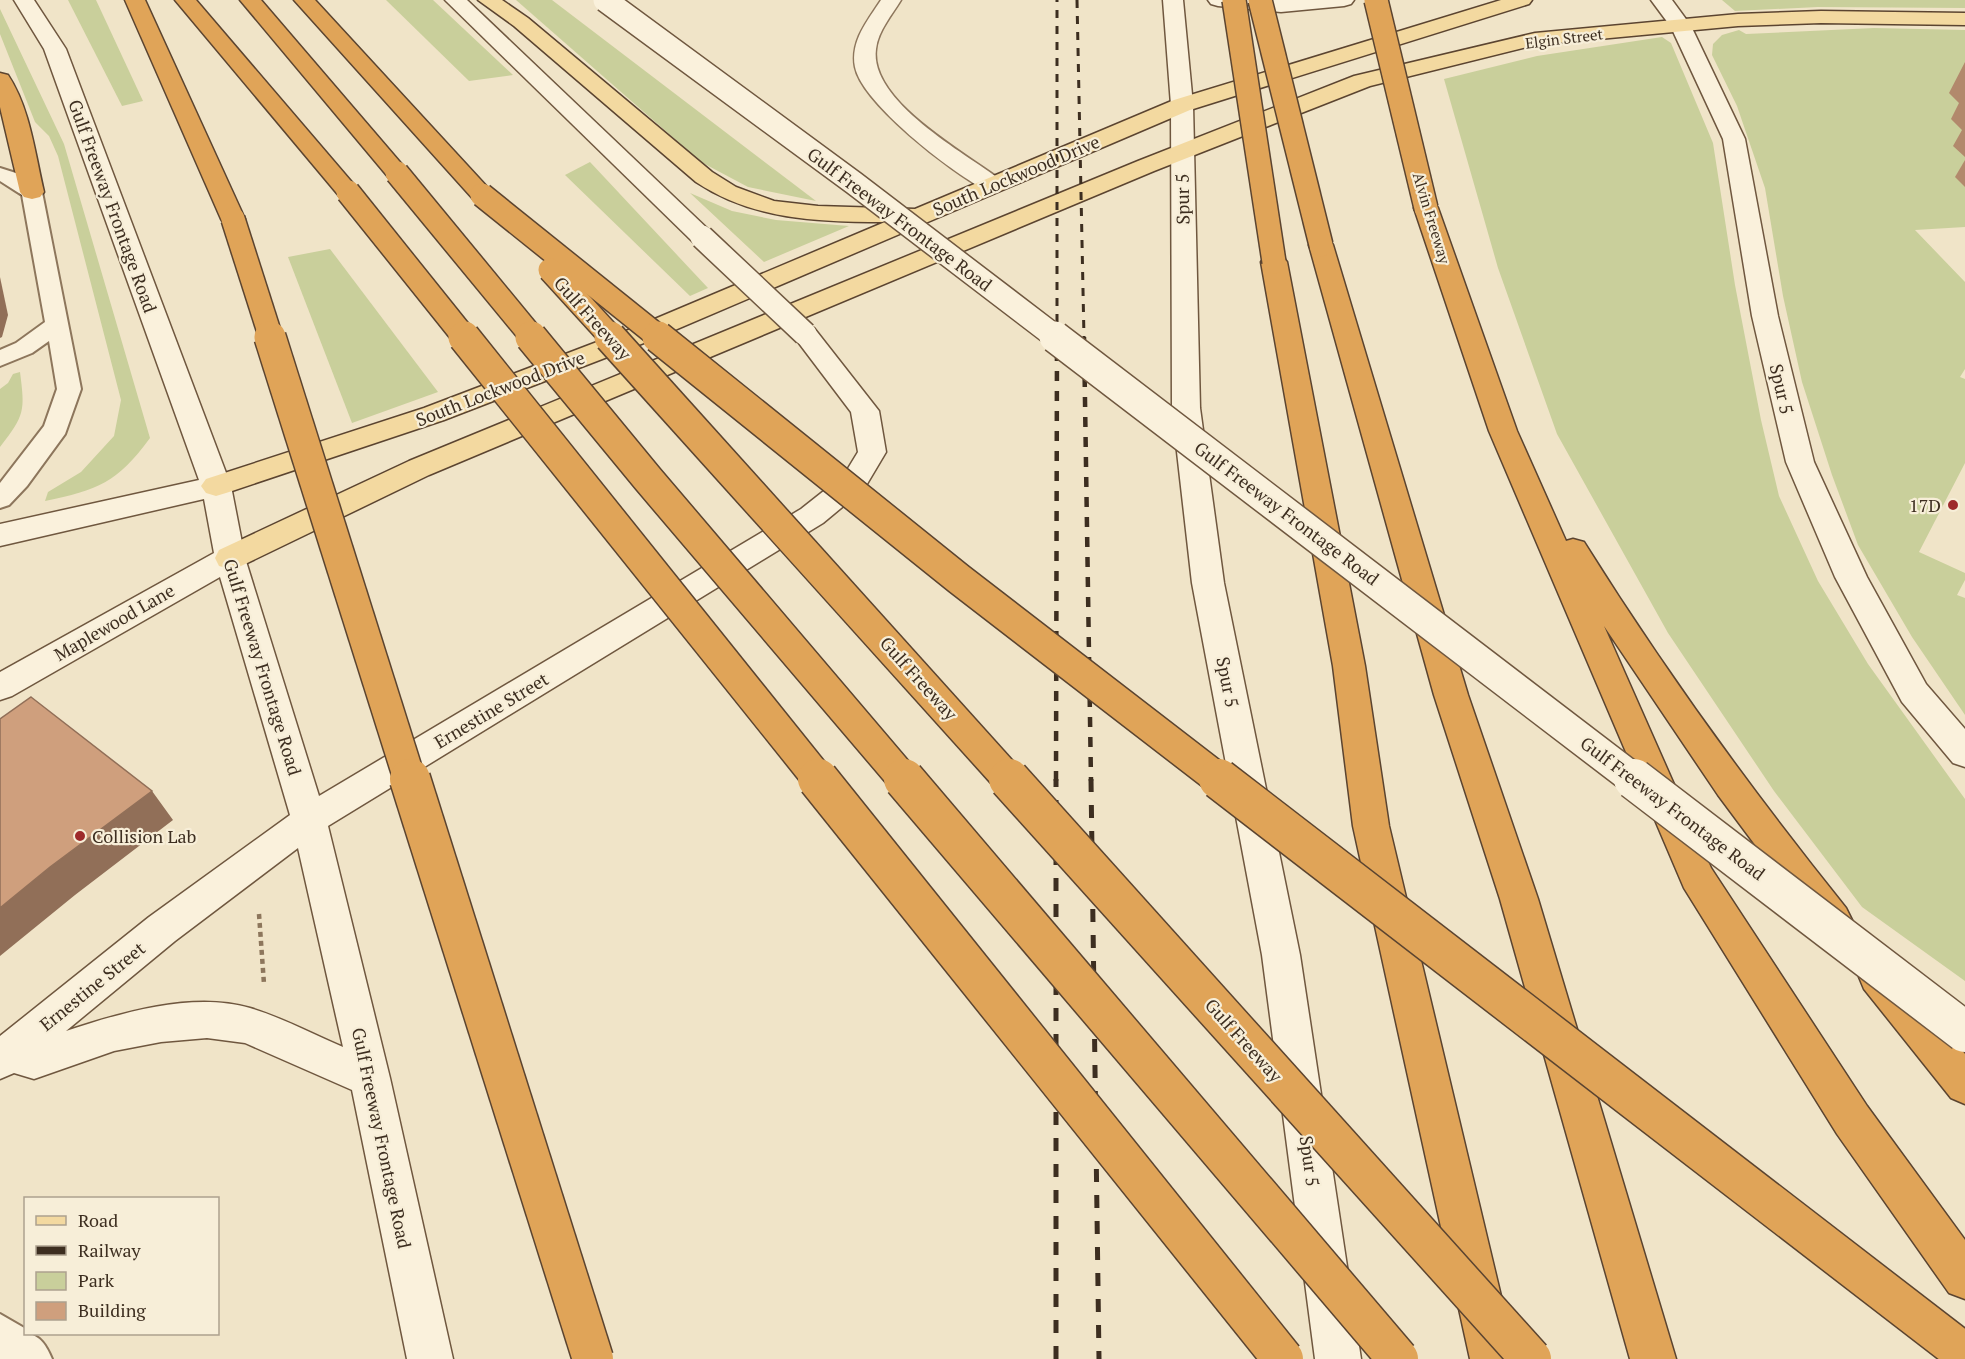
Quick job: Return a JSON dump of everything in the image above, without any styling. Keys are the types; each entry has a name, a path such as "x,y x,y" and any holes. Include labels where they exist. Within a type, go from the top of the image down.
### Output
{"highway":[{"path":"135,0 233,219 593,1359"},
{"path":"185,0 348,192 1283,1359"},
{"path":"250,0 397,173 648,479 1398,1359"},
{"name":"Gulf Freeway","path":"304,0 1531,1359"},
{"path":"1234,0 1274,262 1349,666 1371,826 1493,1359"},
{"path":"1260,0 1321,245 1451,695 1519,899 1653,1359"},
{"name":"Alvin Freeway","path":"1377,0 1426,208 1503,431"},
{"path":"0,80 32,192"},
{"path":"482,195 959,579 1965,1354"},
{"path":"1503,431 1628,641 1745,809 1965,1085"},
{"path":"1503,431 1697,877 1852,1120 1965,1276"}],"main road":[{"name":"Gulf Freeway Frontage Road","path":"24,0 55,49 216,486 230,558 309,820 370,1078 429,1359"},
{"name":"Ernestine Street","path":"4,1057 162,929 309,820 812,516 854,482 872,452 865,411 805,334 455,0"},
{"path":"488,0 521,22 704,177 730,194 757,204 796,211 922,215"},
{"name":"Gulf Freeway Frontage Road","path":"604,0 854,183 1965,1032"},
{"path":"891,0 872,30 864,50 866,71 881,97 899,114 993,185"},
{"name":"Spur 5","path":"1173,0 1182,105 1186,408 1208,583 1281,955 1338,1359"},
{"path":"1218,0 1281,6 1344,0"},
{"path":"1182,105 1522,0"},
{"name":"Spur 5","path":"1661,0 1681,26 1734,139 1765,316 1800,462 1851,578 1914,693 1965,753"},
{"path":"1821,17 1916,6 1965,9"},
{"name":"Elgin Street","path":"1181,151 1362,81 1535,39 1738,20 1821,17 1965,19"},
{"name":"South Lockwood Drive","path":"0,535 216,486 445,410 640,335 1182,105"},
{"path":"230,558 419,468 1181,151"},
{"name":"Maplewood Lane","path":"0,687 230,558"},
{"path":"4,1057 34,1060 114,1033 161,1024 207,1020 248,1025 370,1078"}],"lane":[{"path":"0,174 12,178 32,192 69,389 56,428 18,480 0,499"},
{"path":"0,359 24,348 56,325"},
{"path":"0,1334 32,1359"}],"path":[{"path":"258,912 264,985"}],"green space":[{"path":"68,0 96,0 143,101 122,106"},
{"path":"386,0 433,0 513,75 469,81"},
{"path":"516,0 552,0 816,201 748,187 701,162"},
{"path":"1722,0 1965,0 1965,8 1818,7 1735,11"},
{"path":"0,9 64,144 150,438 127,465 105,482 79,493 45,501 48,492 81,472 114,436 121,400 58,156 49,136 35,122 0,34"},
{"path":"1874,28 1965,30 1965,227 1915,230 1965,282 1965,369 1960,377 1965,379 1965,463 1919,552 1965,573 1965,580 1957,595 1965,598 1965,715 1912,637 1858,545 1832,475 1802,382 1783,296 1765,188 1737,106 1712,55 1713,44 1722,35 1739,30 1746,34"},
{"path":"1662,37 1671,43 1713,143 1735,285 1761,420 1779,496 1818,581 1868,664 1965,799 1965,981 1862,907 1774,791 1668,633 1557,434 1498,268 1444,79 1537,56"},
{"path":"590,162 708,288 690,296 565,175"},
{"path":"690,193 732,211 776,220 849,226 764,262"},
{"path":"330,249 438,392 352,423 288,257"},
{"path":"20,372 21,412 19,419 0,447 0,389 8,383 13,374"}],"building":[{"name":"Collision Lab","path":"31,697 152,791 50,867 0,908 0,719"}],"railway":[{"path":"1057,0 1057,337"},
{"path":"1077,0 1084,338"},
{"path":"1056,781 1057,337"},
{"path":"1084,337 1091,781"},
{"path":"1091,779 1099,1359"},
{"path":"1056,781 1056,1359"}],"place":[{"name":"17D","path":"1953,505"},
{"name":"Collision Lab","path":"80,836"}]}
